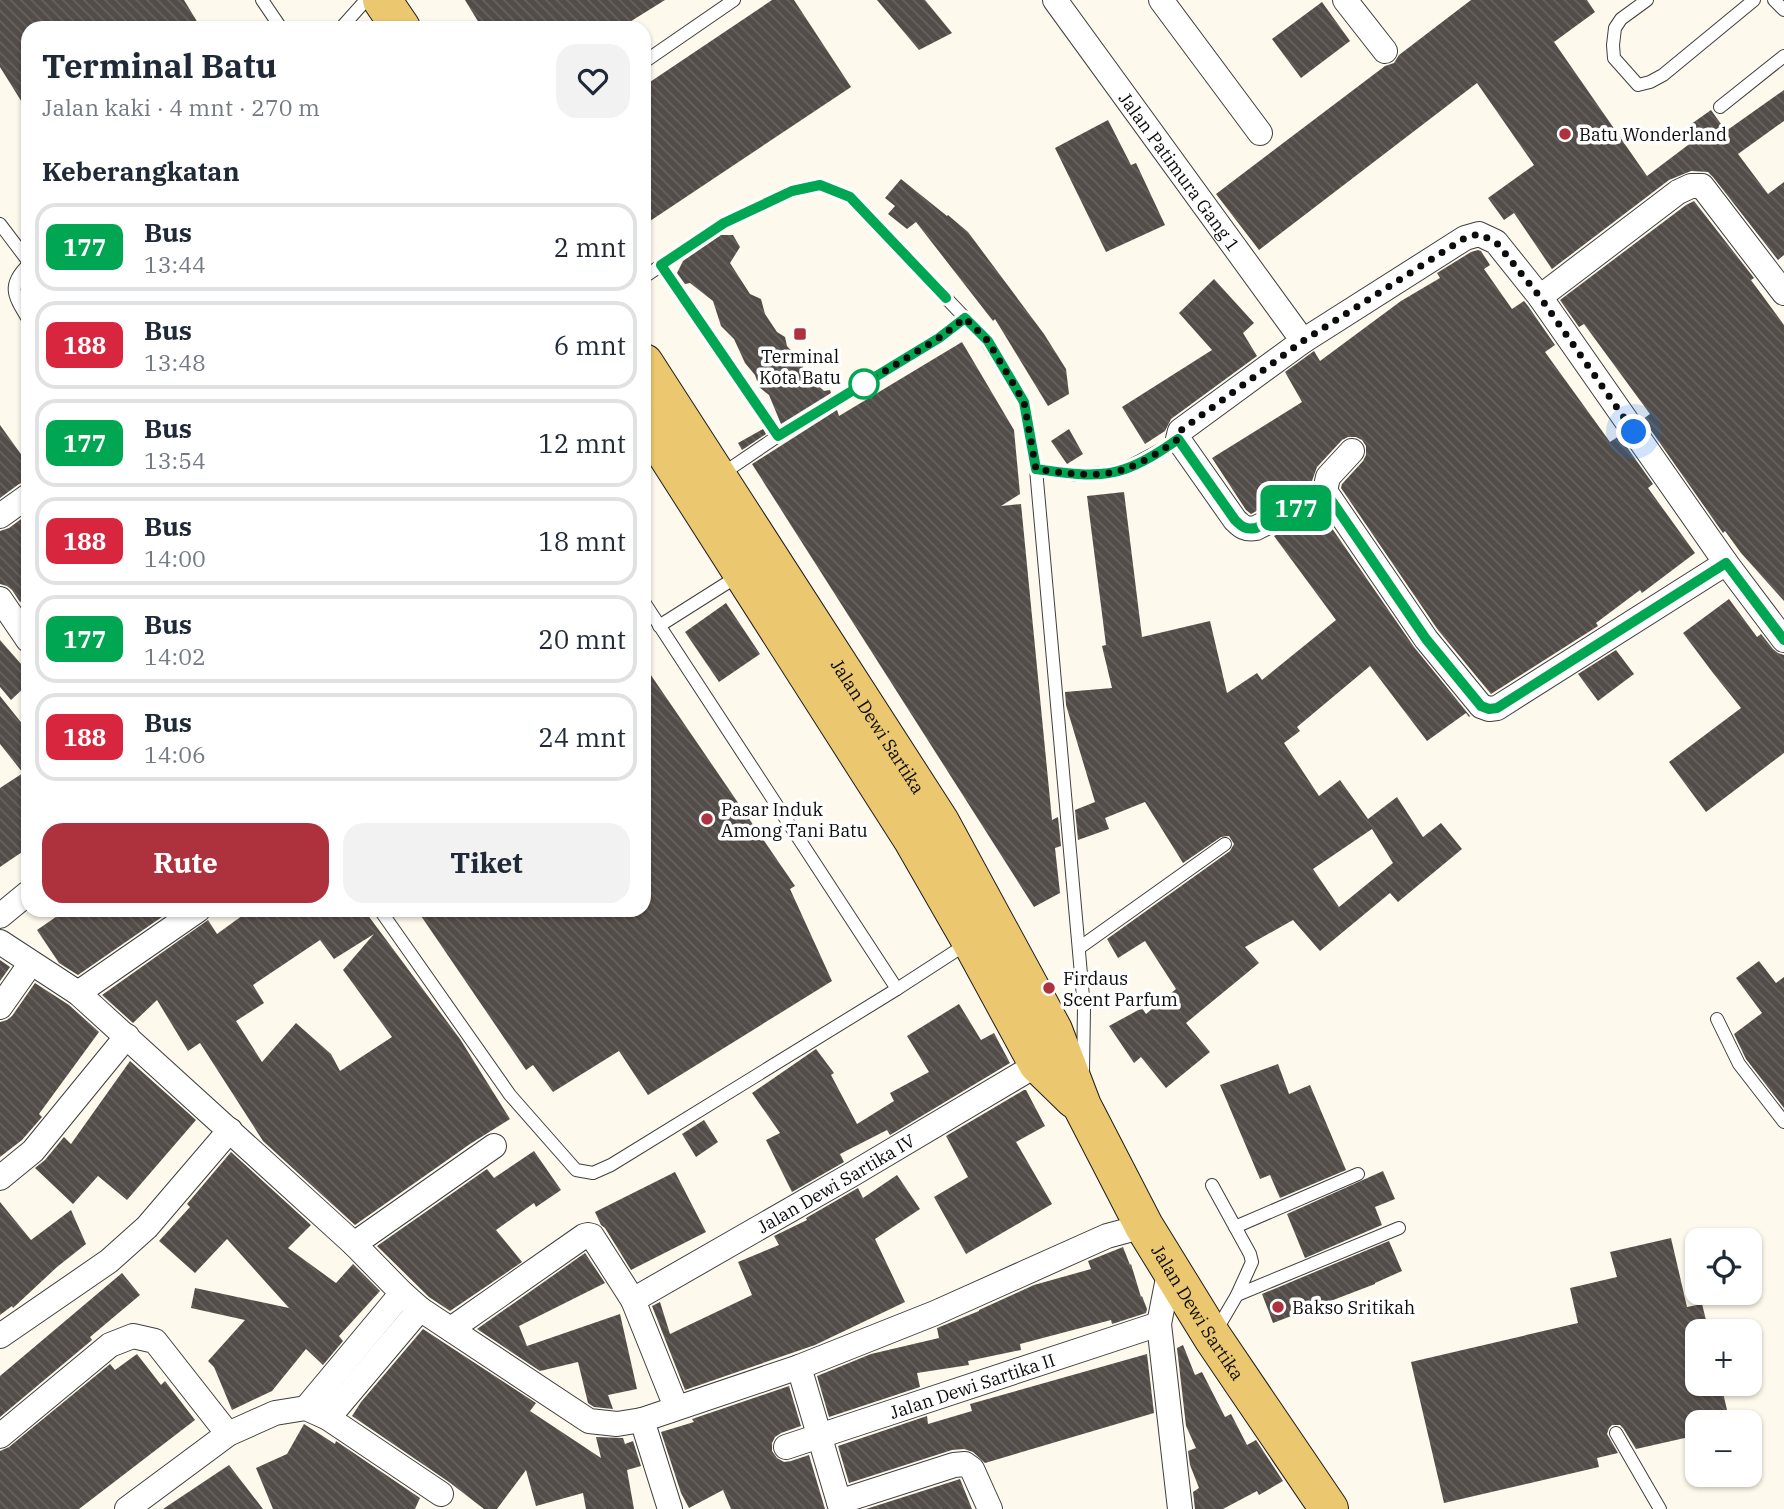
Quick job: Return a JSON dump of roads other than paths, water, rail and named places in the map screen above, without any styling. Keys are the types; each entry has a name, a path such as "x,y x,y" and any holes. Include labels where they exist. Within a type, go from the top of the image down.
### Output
{"main road":[{"path":"382,0 396,21"},
{"name":"Jalan Dewi Sartika","path":"651,377 705,486 742,573 927,831 971,941 1038,1064 1082,1106"},
{"name":"Jalan Dewi Sartika","path":"651,427 705,486 1053,1030 1082,1106 1144,1226 1213,1338 1329,1509"}],"street":[{"name":"Jalan Patimura Gang 1","path":"1055,0 1303,341"},
{"path":"1161,0 1260,133"},
{"path":"1345,0 1385,51"},
{"path":"1540,297 1678,192 1691,186 1702,186 1784,293"},
{"path":"1325,491 1256,528 1248,529 1235,520 1173,443 1180,431 1303,341 1465,238 1479,234 1496,242 1540,297 1726,563 1784,640"},
{"path":"1352,451 1328,477 1325,491 1426,639 1481,706 1489,709 1497,708 1726,563"},
{"path":"0,516 21,501"},
{"path":"0,599 21,630"},
{"path":"0,916 21,899"},
{"path":"78,993 188,917"},
{"path":"0,942 78,993 354,1244 411,1301 589,1421 617,1424 642,1420 799,1367 935,1313 1107,1236 1144,1226"},
{"path":"0,1007 31,963"},
{"path":"0,1178 33,1151 127,1036"},
{"name":"Jalan Dewi Sartika IV","path":"633,1300 1038,1064"},
{"path":"0,1336 109,1261 147,1227 230,1130"},
{"path":"354,1244 494,1146"},
{"path":"451,1329 588,1235 592,1236 633,1300 676,1407"},
{"path":"1170,1268 1159,1324 1180,1509"},
{"path":"317,1413 411,1301"},
{"name":"Jalan Dewi Sartika II","path":"786,1447 1159,1324"},
{"path":"0,1436 110,1345 133,1336 155,1341 228,1434"},
{"path":"799,1367 840,1506 954,1465 965,1464 972,1469 990,1509"},
{"path":"127,1509 228,1434 275,1413 317,1413 441,1494"},
{"path":"642,1420 670,1509"}],"lane":[{"path":"262,0 276,21"},
{"path":"347,21 366,0"},
{"path":"651,57 734,0"},
{"path":"1647,0 1621,19 1615,28 1613,45 1615,58 1638,85 1662,75 1754,0"},
{"path":"1774,0 1784,10"},
{"path":"1720,107 1784,56"},
{"path":"651,272 724,223 792,191 820,185 850,197 988,341 1024,402 1036,469 1084,1007 1082,1106"},
{"path":"0,225 21,254"},
{"path":"661,265 778,436"},
{"path":"21,272 15,283 14,296 21,308"},
{"path":"705,486 778,436 939,338 965,318"},
{"path":"1036,469 1079,475 1105,473 1125,469 1173,443"},
{"path":"659,626 742,573"},
{"path":"651,613 897,989"},
{"path":"1079,948 1225,844"},
{"path":"385,917 510,1095 576,1170 593,1173 611,1165 971,941"},
{"path":"1717,1019 1739,1064 1784,1122"},
{"path":"1235,1227 1359,1174"},
{"path":"1212,1185 1252,1262 1213,1338"},
{"path":"1237,1295 1399,1228"},
{"path":"1616,1433 1660,1509"}],"place":[{"name":"Batu Wonderland","path":"1565,134"},
{"name":"Terminal Kota Batu","path":"800,334"},
{"name":"Pasar Induk Among Tani Batu","path":"707,819"},
{"name":"Firdaus Scent Parfum","path":"1049,988"},
{"name":"Bakso Sritikah","path":"1278,1307"}]}
